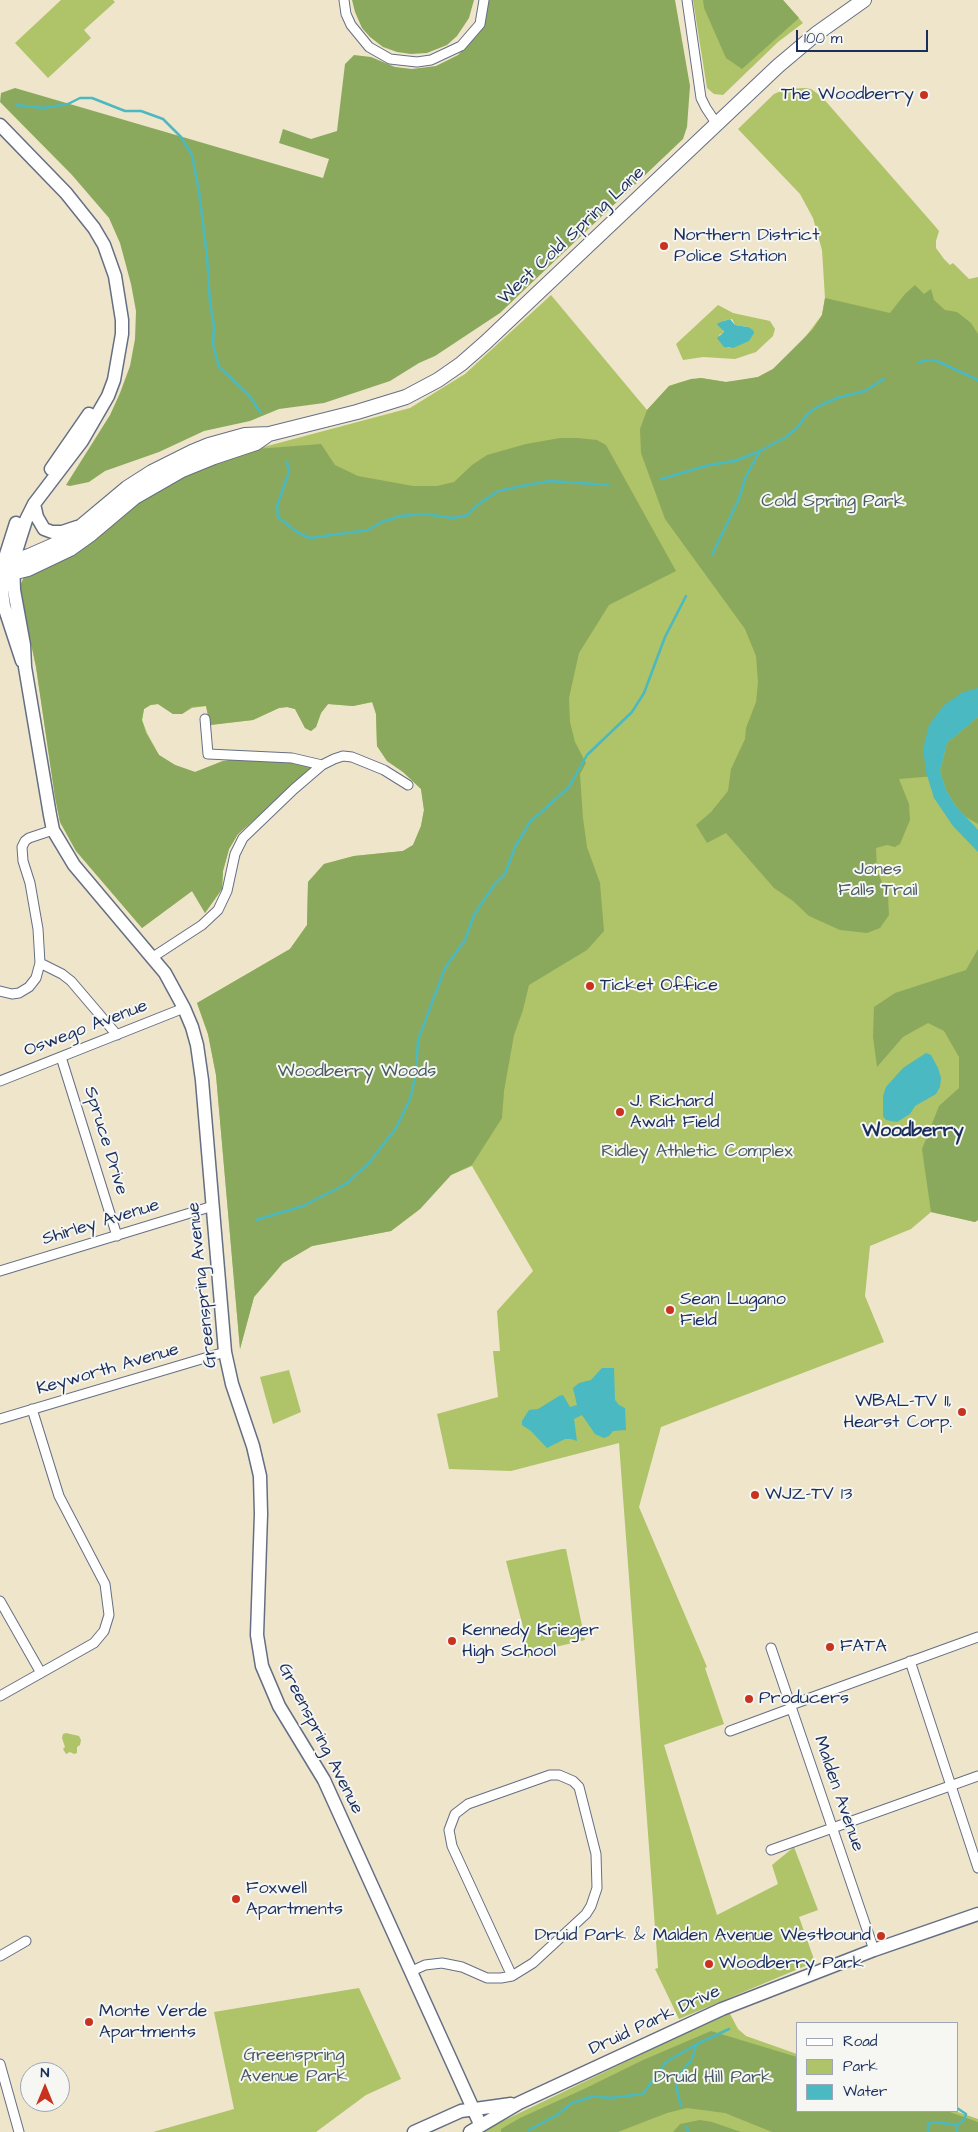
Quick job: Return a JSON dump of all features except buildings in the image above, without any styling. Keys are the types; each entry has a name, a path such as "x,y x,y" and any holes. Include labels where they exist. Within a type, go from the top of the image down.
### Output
{"main road":[{"name":"West Cold Spring Lane","path":"5,569 72,534 127,488 177,458 209,445 245,436 269,434 357,412 406,397 430,385 461,364 641,197 716,123 811,37 864,0"},
{"name":"Greenspring Avenue","path":"0,125 84,214 104,245 115,276 121,306 122,334 114,380 102,409 82,441 34,504 5,569"},
{"name":"Greenspring Avenue","path":"118,356 94,407 26,503 10,540 5,569 14,590 26,655 25,667 53,830 74,865 165,973 192,1027 199,1060 225,1352 232,1384 253,1446 260,1476 261,1514 257,1635 262,1666 279,1706 324,1780 474,2108 478,2129"},
{"name":"West Cold Spring Lane","path":"5,569 46,562 70,549 91,534 134,497 158,483 197,463 256,443 269,434"},
{"path":"34,504 42,526 52,532 62,532 84,524"},
{"name":"Druid Park Drive","path":"478,2129 519,2103 722,2009 874,1950 978,1914"},
{"name":"Druid Park Drive","path":"414,2132 451,2115 474,2108 519,2103"}],"street":[{"path":"344,0 346,14 351,25 369,47 390,59 417,62 431,60 461,46 480,24 484,0"},
{"path":"687,0 701,98 716,123"},
{"path":"206,719 208,754 292,758 322,765"},
{"path":"153,957 202,925 218,910 228,891 235,854 243,838 294,788 322,765 343,756 352,757 384,770 408,785"},
{"path":"0,991 12,994 29,987 36,978 40,963 34,904 23,861 22,847 24,841 29,838 53,830"},
{"path":"40,963 71,981 117,1035"},
{"name":"Oswego Avenue","path":"0,1080 184,1008"},
{"name":"Spruce Drive","path":"61,1057 117,1236"},
{"name":"Shirley Avenue","path":"0,1271 212,1206"},
{"name":"Keyworth Avenue","path":"0,1419 225,1352"},
{"path":"0,1696 94,1643 104,1631 109,1614 106,1584 59,1496 32,1409"},
{"path":"0,1601 41,1673"},
{"path":"730,1731 791,1706 978,1637"},
{"name":"Malden Avenue","path":"771,1648 874,1950"},
{"path":"910,1661 978,1868"},
{"path":"412,1971 425,1965 442,1963 462,1967 487,1978 512,1976 533,1963 578,1923 591,1906 597,1888 596,1854 582,1794 573,1781 559,1775 550,1775 461,1808 455,1814 449,1830 452,1846 512,1976"},
{"path":"771,1850 978,1776"},
{"path":"0,1956 26,1940"},
{"path":"0,2064 19,2132"}],"green space":[{"path":"61,0 113,0 115,2 84,30 91,38 48,78 15,43"},
{"path":"352,0 474,0 469,18 457,36 447,45 427,53 411,54 383,47 370,37 362,28"},
{"path":"488,0 675,0 690,86 687,127 683,139 500,313 435,356 419,363 390,381 324,403 279,409 250,421 204,431 159,452 105,471 89,482 70,486 66,485 110,415 120,393 130,366 135,339 136,311 120,243 109,218 72,175 0,102 1,93 15,88 323,178 329,159 279,143 283,129 311,139 337,131 345,64 354,55 371,57 395,67 412,69 436,66 458,55 474,38 486,14"},
{"path":"693,0 783,0 803,23 778,42 723,95 714,94 707,88"},
{"path":"703,0 783,0 799,18 742,69 726,58 704,8"},
{"path":"786,89 811,89 822,97 939,231 936,248 944,259 950,265 953,263 969,279 978,277 978,1220 975,1222 931,1212 911,1229 870,1246 865,1296 884,1342 661,1427 639,1507 707,1667 705,1668 724,1724 664,1745 717,1915 778,1884 772,1865 794,1847 818,1910 799,1917 815,1962 679,2019 655,1969 658,1968 619,1443 511,1471 449,1469 437,1414 498,1397 493,1351 500,1351 497,1311 533,1271 472,1166 451,1175 420,1209 391,1231 312,1246 283,1263 254,1297 240,1349 216,1075 208,1034 197,1003 290,949 307,925 308,882 324,864 354,856 403,851 413,845 421,826 424,810 421,789 403,772 387,761 377,746 376,714 373,702 353,706 328,704 321,713 316,727 311,731 305,728 295,709 287,707 279,708 253,720 210,725 206,706 192,708 182,714 173,714 158,704 151,705 144,709 142,720 147,733 159,755 175,765 195,772 223,761 289,788 238,834 229,849 223,871 222,889 205,913 192,891 142,928 76,851 60,822 36,667 21,596 21,584 24,577 256,449 410,408 465,374 551,295 647,410 669,386 681,382 701,378 726,382 743,380 758,377 773,369 803,340 822,315 825,298 822,250 813,218 800,194 738,129 774,94"},
{"name":"Cold Spring Park","path":"915,285 924,294 931,289 934,300 945,310 957,312 971,323 978,334 978,703 955,715 936,776 899,779 909,804 910,820 900,844 895,847 887,845 876,848 877,871 888,895 889,915 880,928 867,933 840,930 809,916 793,901 774,888 726,833 707,843 696,825 711,812 728,791 731,769 745,739 746,728 756,702 758,682 756,656 745,629 665,519 641,453 640,429 647,410 669,386 691,379 701,378 726,382 758,377 773,369 813,329 822,315 825,298 890,313"},
{"path":"718,305 733,313 770,321 775,329 773,336 756,352 735,359 703,357 683,360 676,344","holes":["732,319 735,325 748,327 733,348 729,348 724,346 719,335 724,330 717,325"]},
{"name":"Woodberry Woods","path":"560,438 597,440 606,445 676,571 609,605 579,653 569,698 570,722 575,742 586,763 580,774 583,818 587,847 600,883 604,931 587,950 529,985 514,1035 504,1091 502,1118 472,1165 451,1175 420,1209 391,1231 312,1246 283,1263 254,1297 240,1349 216,1075 208,1034 197,1003 290,949 307,925 308,882 324,864 354,856 403,851 413,845 421,826 424,810 421,789 403,772 387,761 377,746 376,714 372,702 353,706 328,704 321,713 316,727 311,731 305,728 295,709 287,707 279,708 253,720 210,725 206,706 192,707 182,714 173,714 158,704 150,705 144,709 142,720 146,733 159,755 175,765 195,772 223,761 242,758 310,764 314,767 238,834 229,849 223,871 222,889 205,913 192,891 142,928 76,851 60,822 36,667 21,596 21,584 24,577 77,548 130,507 163,486 212,463 256,449 321,444 335,465 358,476 413,486 437,486 454,482 472,465 487,455 526,444"},
{"path":"978,717 978,824 966,817 955,805 946,790 940,771 947,743"},
{"path":"978,949 978,1220 975,1222 931,1212 922,1149 939,1106 959,1088 959,1057 944,1031 928,1023 903,1037 877,1067 873,1037 874,1007 895,993 966,970"},
{"path":"289,1370 301,1412 273,1424 260,1377"},
{"path":"566,1549 585,1640 534,1652 528,1658 519,1628 523,1627 506,1561"},
{"path":"63,1734 79,1736 81,1740 80,1745 77,1747 77,1753 70,1752 66,1754 63,1749 65,1747 62,1738"},
{"name":"Greenspring Avenue Park","path":"359,1988 401,2079 366,2095 316,2132 153,2132 234,2109 214,2012"},
{"name":"Druid Hill Park","path":"729,2012 738,2029 746,2036 796,2054 796,2112 958,2112 978,2119 978,2132 480,2132"},
{"name":"Druid Hill Park","path":"711,2031 796,2057 796,2112 950,2112 978,2122 978,2132 772,2132 725,2113 687,2108 667,2113 618,2132 501,2132 501,2129 520,2118 643,2060"},
{"path":"700,2120 741,2132 673,2132 680,2124"}],"water":[{"path":"730,319 735,325 748,327 754,333 749,341 733,348 724,347 717,338 724,331 717,325 718,323"},
{"path":"978,688 978,717 947,743 940,771 946,790 955,805 978,830 978,852 953,826 934,798 926,772 923,749 929,725 944,705 963,692"},
{"path":"926,1053 931,1055 941,1078 940,1087 936,1094 915,1106 910,1114 897,1122 886,1120 883,1116 883,1096 886,1087 903,1068"},
{"path":"602,1368 614,1368 615,1400 625,1408 626,1430 613,1431 604,1438 595,1434 582,1415 574,1419 577,1441 565,1439 547,1448 531,1431 522,1425 522,1421 529,1410 538,1409 559,1396 563,1395 570,1407 577,1405 573,1388 579,1383 591,1380"}],"waterway":[{"path":"16,105 43,108 68,104 80,98 92,98 125,111 141,111 163,119 181,137 192,155 199,192 214,326 213,345 219,367 248,394 261,413"},
{"path":"918,363 926,360 937,361 978,380"},
{"path":"661,479 709,465 735,461 760,451 786,437 798,427 808,413 823,404 840,397 865,391 884,379"},
{"path":"712,555 738,501 746,476 760,451"},
{"path":"287,462 289,472 277,506 278,517 297,532 310,538 368,530 382,522 400,516 425,514 453,518 468,515 476,506 498,491 550,481 609,485"},
{"path":"256,1220 303,1206 346,1184 369,1163 396,1128 410,1099 416,1073 418,1040 445,968 465,940 474,915 494,885 505,874 515,847 530,822 569,787 587,755 632,712 644,693 665,637 686,596"},
{"path":"529,2130 557,2115 572,2103 594,2096 609,2098 643,2094 666,2062 697,2044 729,2029"},
{"path":"681,2106 677,2082 681,2073 692,2059 696,2046"},
{"path":"928,2132 928,2124 935,2122 957,2125 964,2120 966,2114 958,2109"},
{"path":"957,2125 957,2132"},
{"path":"687,2127 688,2132"}],"place":[{"name":"The Woodberry","path":"924,95"},
{"name":"Northern District Police Station","path":"664,246"},
{"name":"Ticket Office","path":"590,986"},
{"name":"J. Richard Awalt Field","path":"620,1112"},
{"name":"Sean Lugano Field","path":"670,1310"},
{"name":"WBAL-TV 11, Hearst Corp.","path":"962,1412"},
{"name":"WJZ-TV 13","path":"755,1495"},
{"name":"Kennedy Krieger High School","path":"452,1641"},
{"name":"FATA","path":"830,1647"},
{"name":"Producers","path":"749,1699"},
{"name":"Foxwell Apartments","path":"236,1899"},
{"name":"Druid Park & Malden Avenue Westbound","path":"881,1936"},
{"name":"Woodberry Park","path":"709,1964"},
{"name":"Monte Verde Apartments","path":"89,2022"}],"district":[{"name":"Woodberry","path":"913,1132"}],"park label":[{"name":"Jones Falls Trail","path":"878,880"},
{"name":"Ridley Athletic Complex","path":"697,1152"}]}
